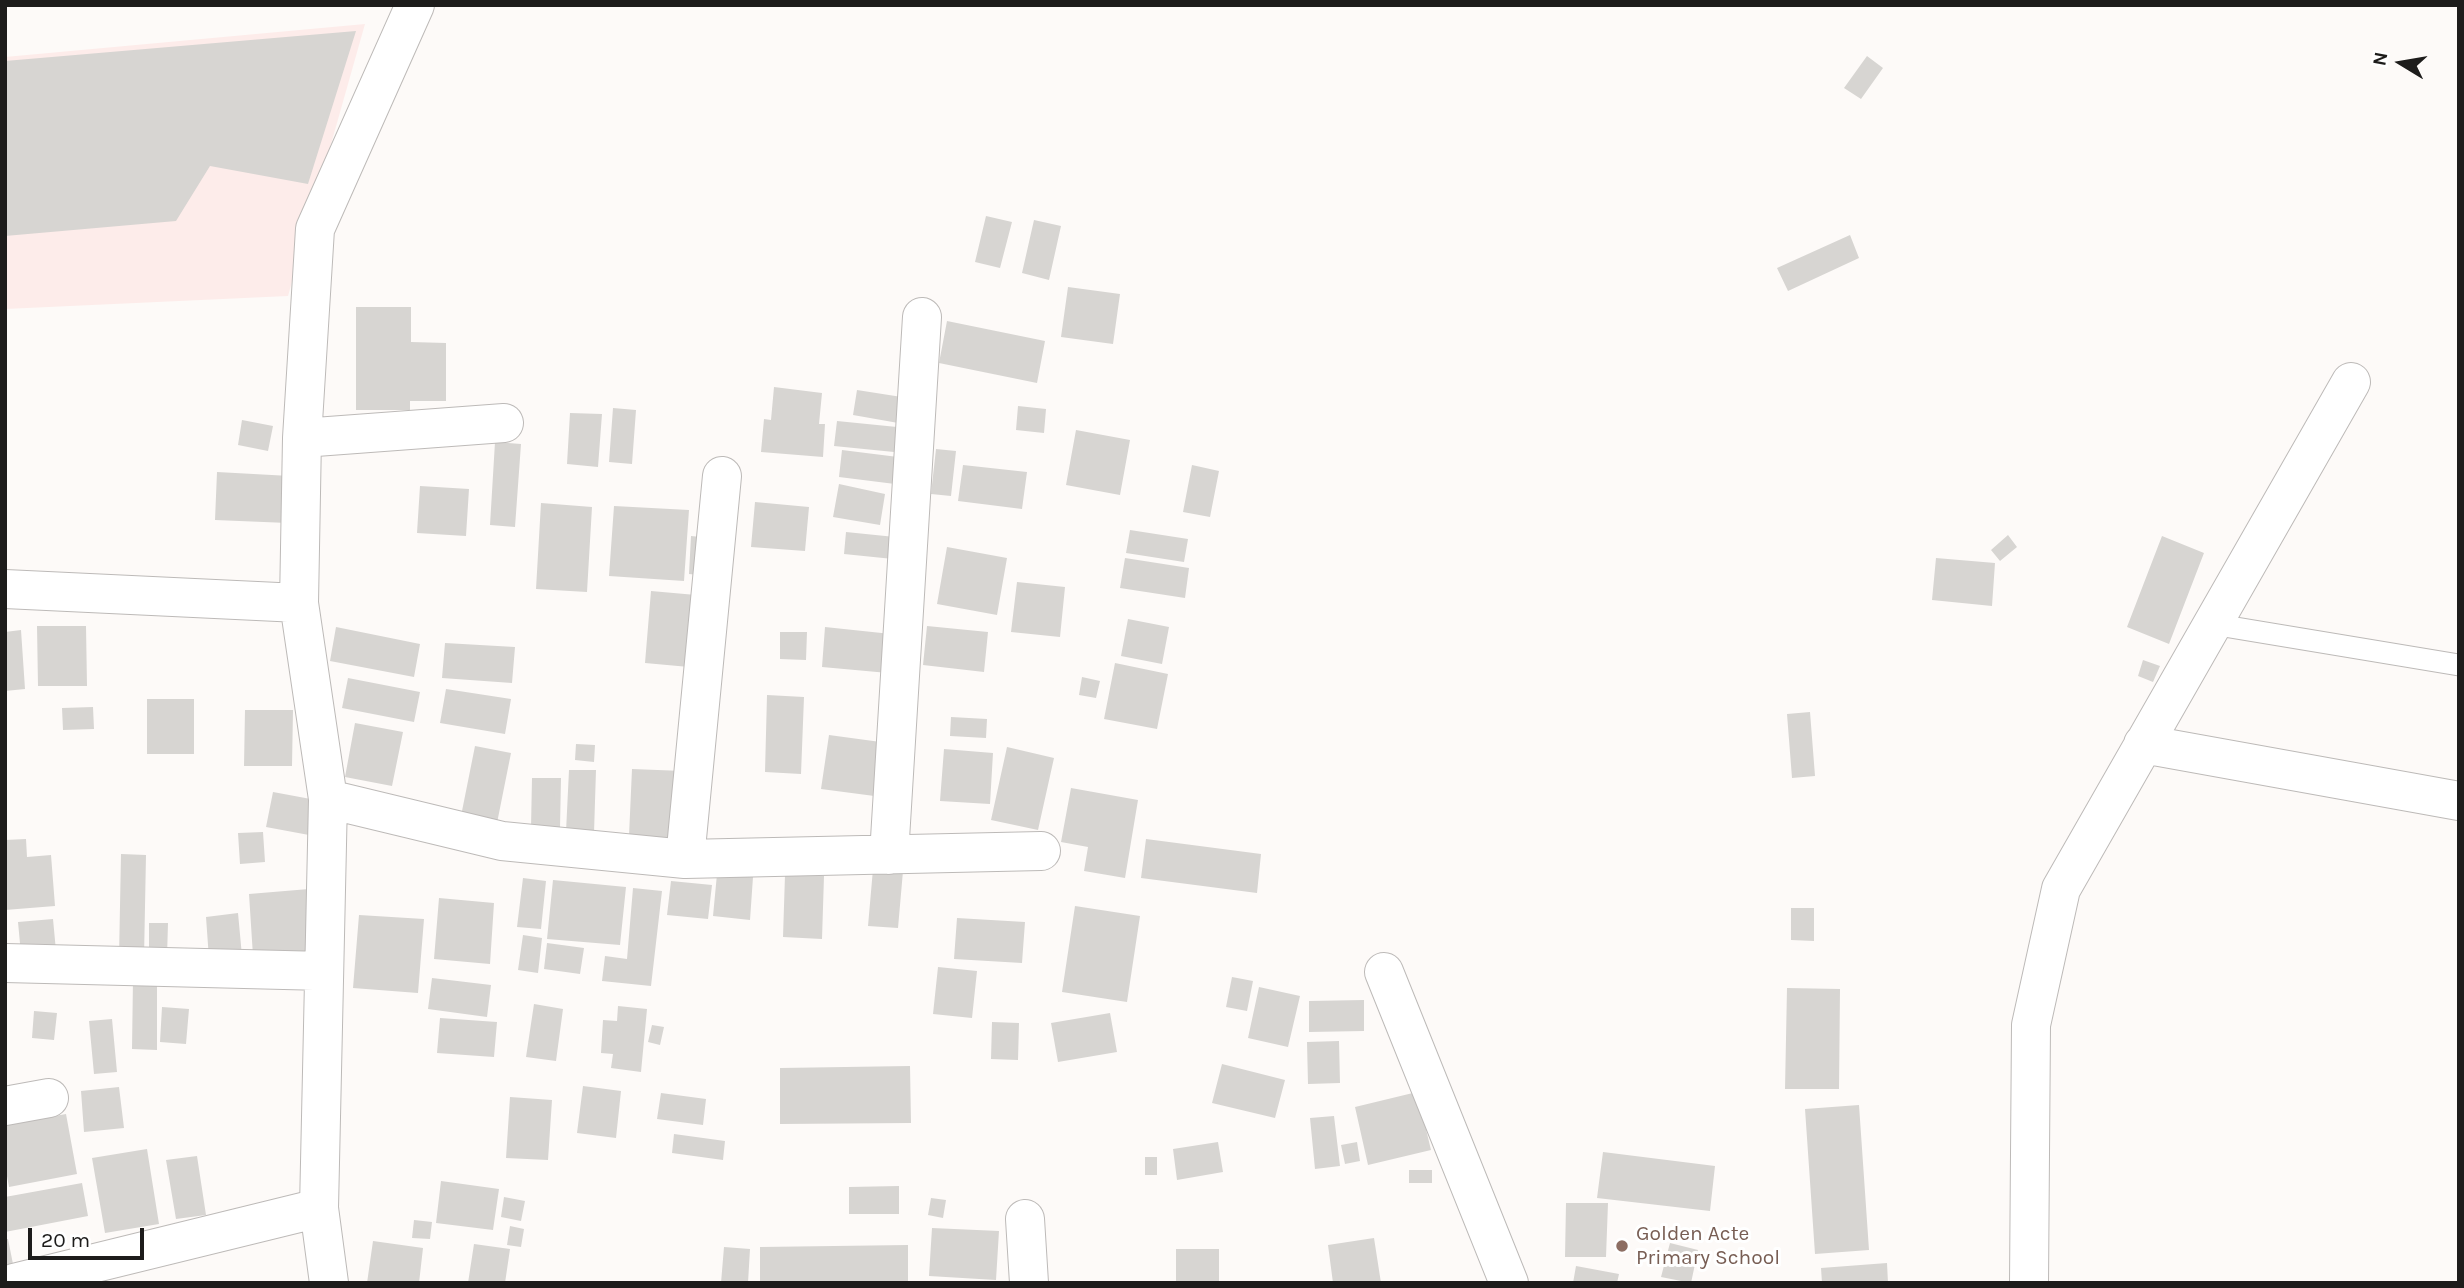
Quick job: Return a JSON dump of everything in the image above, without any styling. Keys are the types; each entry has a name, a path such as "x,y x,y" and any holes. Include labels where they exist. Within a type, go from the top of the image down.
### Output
{"street":[{"path":"329,1283 319,1208 328,799 299,603 302,438 315,229 415,5"},
{"path":"889,855 922,317"},
{"path":"2029,1283 2031,1025 2061,888 2351,382"},
{"path":"302,438 504,423"},
{"path":"685,859 722,475"},
{"path":"5,589 299,603"},
{"path":"2143,744 2459,801"},
{"path":"328,799 502,841 685,859 1041,851"},
{"path":"5,963 324,971"},
{"path":"1384,972 1509,1283"},
{"path":"5,1106 49,1098"},
{"path":"14,1283 319,1208"},
{"path":"1025,1219 1029,1283"}],"lane":[{"path":"2212,624 2459,665"}],"shaded area":[{"path":"365,24 288,296 5,309 5,57"}],"building":[{"path":"356,31 308,184 210,166 176,221 5,236 5,61"},
{"path":"1867,56 1883,68 1861,99 1844,88"},
{"path":"986,216 1012,222 1000,268 975,262"},
{"path":"1034,220 1061,226 1049,280 1022,273"},
{"path":"1850,235 1859,258 1788,291 1777,268"},
{"path":"1068,287 1120,294 1113,344 1061,337"},
{"path":"356,307 411,307 411,342 446,343 446,401 410,401 410,410 356,410"},
{"path":"947,321 1045,341 1037,383 939,363"},
{"path":"774,387 822,393 819,424 825,424 823,457 761,452 764,419 771,420"},
{"path":"857,390 908,398 904,424 853,415"},
{"path":"1018,406 1046,409 1044,433 1016,430"},
{"path":"613,408 636,410 632,464 609,462"},
{"path":"570,413 602,414 598,467 567,464"},
{"path":"242,420 273,426 268,451 238,445"},
{"path":"837,421 907,428 904,453 834,446"},
{"path":"1076,430 1130,440 1120,495 1066,485"},
{"path":"495,442 521,444 515,527 490,525"},
{"path":"936,449 956,451 951,496 931,494"},
{"path":"842,450 898,457 895,484 839,477"},
{"path":"963,465 1027,472 1022,509 958,501"},
{"path":"1192,465 1219,471 1210,517 1183,512"},
{"path":"217,472 290,476 288,523 215,520"},
{"path":"839,484 885,494 880,525 833,517"},
{"path":"420,486 469,489 466,536 417,533"},
{"path":"755,502 809,507 805,551 751,547"},
{"path":"541,503 592,507 587,592 536,589"},
{"path":"614,506 689,510 684,581 609,576"},
{"path":"1130,530 1188,539 1184,562 1126,553"},
{"path":"846,532 895,537 893,559 844,554"},
{"path":"2008,535 2017,547 2000,561 1991,550"},
{"path":"691,536 711,538 708,576 689,574"},
{"path":"2162,536 2204,553 2169,644 2127,627"},
{"path":"947,547 1007,558 997,615 937,604"},
{"path":"1125,558 1189,568 1185,598 1120,588"},
{"path":"1936,558 1995,563 1992,606 1932,600"},
{"path":"1017,582 1065,587 1060,637 1011,632"},
{"path":"651,591 696,595 689,667 645,663"},
{"path":"1128,619 1169,627 1162,664 1121,656"},
{"path":"37,626 86,626 87,686 38,686"},
{"path":"927,626 988,632 984,672 923,665"},
{"path":"336,627 420,644 414,677 330,661"},
{"path":"825,627 891,634 888,673 822,667"},
{"path":"21,630 25,689 5,691 5,632"},
{"path":"780,632 807,632 806,660 780,659"},
{"path":"445,643 515,647 512,683 442,678"},
{"path":"2143,660 2160,666 2153,682 2138,676"},
{"path":"1115,663 1168,674 1157,729 1104,719"},
{"path":"1082,677 1100,681 1096,698 1079,695"},
{"path":"348,678 420,692 414,722 342,708"},
{"path":"446,689 511,699 505,734 440,723"},
{"path":"767,695 804,697 801,774 765,772"},
{"path":"147,699 194,699 194,754 147,754"},
{"path":"93,707 94,729 63,730 62,708"},
{"path":"245,710 293,710 292,766 244,766"},
{"path":"1810,712 1815,776 1792,778 1787,714"},
{"path":"951,717 987,719 986,738 950,736"},
{"path":"355,723 403,732 392,786 345,777"},
{"path":"829,735 888,743 882,797 821,789"},
{"path":"576,744 595,745 594,762 575,760"},
{"path":"475,746 511,753 497,823 461,816"},
{"path":"1007,747 1054,758 1038,830 991,820"},
{"path":"944,749 993,753 990,804 940,801"},
{"path":"632,769 683,771 680,838 629,836"},
{"path":"569,770 596,770 594,833 566,832"},
{"path":"532,778 561,778 560,828 531,828"},
{"path":"1071,788 1138,800 1125,878 1084,871 1088,847 1061,842"},
{"path":"273,792 316,800 309,835 266,827"},
{"path":"263,832 265,862 240,864 238,833"},
{"path":"26,839 27,857 51,855 55,906 5,910 5,840"},
{"path":"1146,839 1261,854 1257,893 1141,878"},
{"path":"121,854 146,855 144,958 119,958"},
{"path":"873,869 903,871 898,928 868,926"},
{"path":"717,874 753,877 750,920 713,916"},
{"path":"785,875 824,876 822,939 783,937"},
{"path":"523,878 546,881 541,929 517,927"},
{"path":"553,880 626,887 620,945 547,939"},
{"path":"671,881 712,885 708,919 667,915"},
{"path":"633,888 662,891 651,986 602,981 605,956 627,959"},
{"path":"309,889 314,952 253,956 249,894"},
{"path":"439,898 494,903 490,964 434,959"},
{"path":"1075,906 1140,916 1127,1002 1062,992"},
{"path":"1791,908 1814,908 1814,941 1791,940"},
{"path":"238,913 242,956 209,959 206,917"},
{"path":"359,915 424,919 418,993 353,988"},
{"path":"957,918 1025,922 1022,963 954,959"},
{"path":"53,919 56,951 21,954 18,922"},
{"path":"149,923 168,923 167,957 149,956"},
{"path":"523,935 542,938 538,973 518,970"},
{"path":"547,943 584,948 580,974 544,969"},
{"path":"938,967 977,971 972,1018 933,1014"},
{"path":"1232,977 1253,981 1247,1011 1226,1007"},
{"path":"432,978 491,985 487,1017 428,1009"},
{"path":"133,979 157,979 157,1050 132,1049"},
{"path":"1259,987 1300,996 1288,1047 1248,1038"},
{"path":"1787,988 1840,989 1839,1089 1785,1089"},
{"path":"1364,1000 1364,1031 1309,1032 1309,1001"},
{"path":"534,1004 563,1009 556,1061 526,1057"},
{"path":"618,1006 647,1009 641,1072 611,1068 613,1054 601,1053 603,1020 617,1021"},
{"path":"162,1007 189,1009 186,1044 160,1042"},
{"path":"34,1011 57,1013 54,1040 32,1038"},
{"path":"1110,1013 1117,1052 1058,1062 1051,1023"},
{"path":"440,1018 497,1022 494,1057 437,1053"},
{"path":"112,1019 117,1072 94,1074 89,1021"},
{"path":"992,1022 1019,1023 1018,1060 991,1059"},
{"path":"652,1025 664,1027 660,1045 648,1042"},
{"path":"1339,1041 1340,1083 1308,1084 1307,1042"},
{"path":"1222,1064 1285,1080 1275,1118 1212,1103"},
{"path":"910,1066 911,1123 780,1124 780,1068"},
{"path":"583,1086 621,1091 616,1138 577,1133"},
{"path":"119,1087 124,1128 84,1132 81,1091"},
{"path":"1417,1092 1431,1150 1368,1165 1355,1107"},
{"path":"661,1093 706,1099 703,1125 657,1119"},
{"path":"510,1097 552,1100 548,1160 506,1158"},
{"path":"1859,1105 1869,1250 1815,1254 1805,1109"},
{"path":"66,1114 77,1174 9,1187 5,1165 5,1125"},
{"path":"1334,1116 1340,1166 1315,1169 1310,1118"},
{"path":"674,1134 725,1141 723,1160 672,1153"},
{"path":"1218,1142 1223,1172 1177,1180 1173,1149"},
{"path":"1357,1142 1360,1161 1345,1164 1341,1145"},
{"path":"147,1149 159,1224 105,1233 92,1158"},
{"path":"1603,1152 1715,1166 1710,1211 1597,1198"},
{"path":"197,1156 206,1215 176,1219 166,1160"},
{"path":"1145,1157 1157,1157 1157,1175 1145,1175"},
{"path":"1409,1170 1432,1170 1432,1183 1409,1183"},
{"path":"441,1181 499,1189 493,1230 436,1223"},
{"path":"82,1183 88,1216 5,1232 5,1197"},
{"path":"899,1186 899,1214 849,1214 849,1187"},
{"path":"504,1197 525,1201 521,1221 501,1217"},
{"path":"931,1198 946,1200 943,1218 928,1215"},
{"path":"1566,1203 1608,1203 1606,1257 1565,1257"},
{"path":"414,1220 432,1222 430,1239 412,1238"},
{"path":"510,1226 524,1229 521,1247 507,1245"},
{"path":"932,1228 999,1231 996,1280 929,1276"},
{"path":"1374,1238 1381,1283 1333,1283 1328,1245"},
{"path":"5,1239 8,1239 14,1269 5,1270"},
{"path":"373,1241 423,1248 419,1283 367,1283"},
{"path":"1670,1243 1698,1250 1691,1283 1661,1277"},
{"path":"474,1244 510,1249 505,1283 468,1283"},
{"path":"908,1245 908,1283 760,1283 760,1247"},
{"path":"724,1247 750,1249 748,1283 721,1283"},
{"path":"1176,1249 1219,1249 1219,1283 1176,1283"},
{"path":"1887,1263 1888,1283 1822,1283 1821,1268"},
{"path":"1576,1266 1619,1274 1617,1283 1573,1283"}],"place":[{"name":"Golden Acte Primary School","path":"1622,1246"}]}
